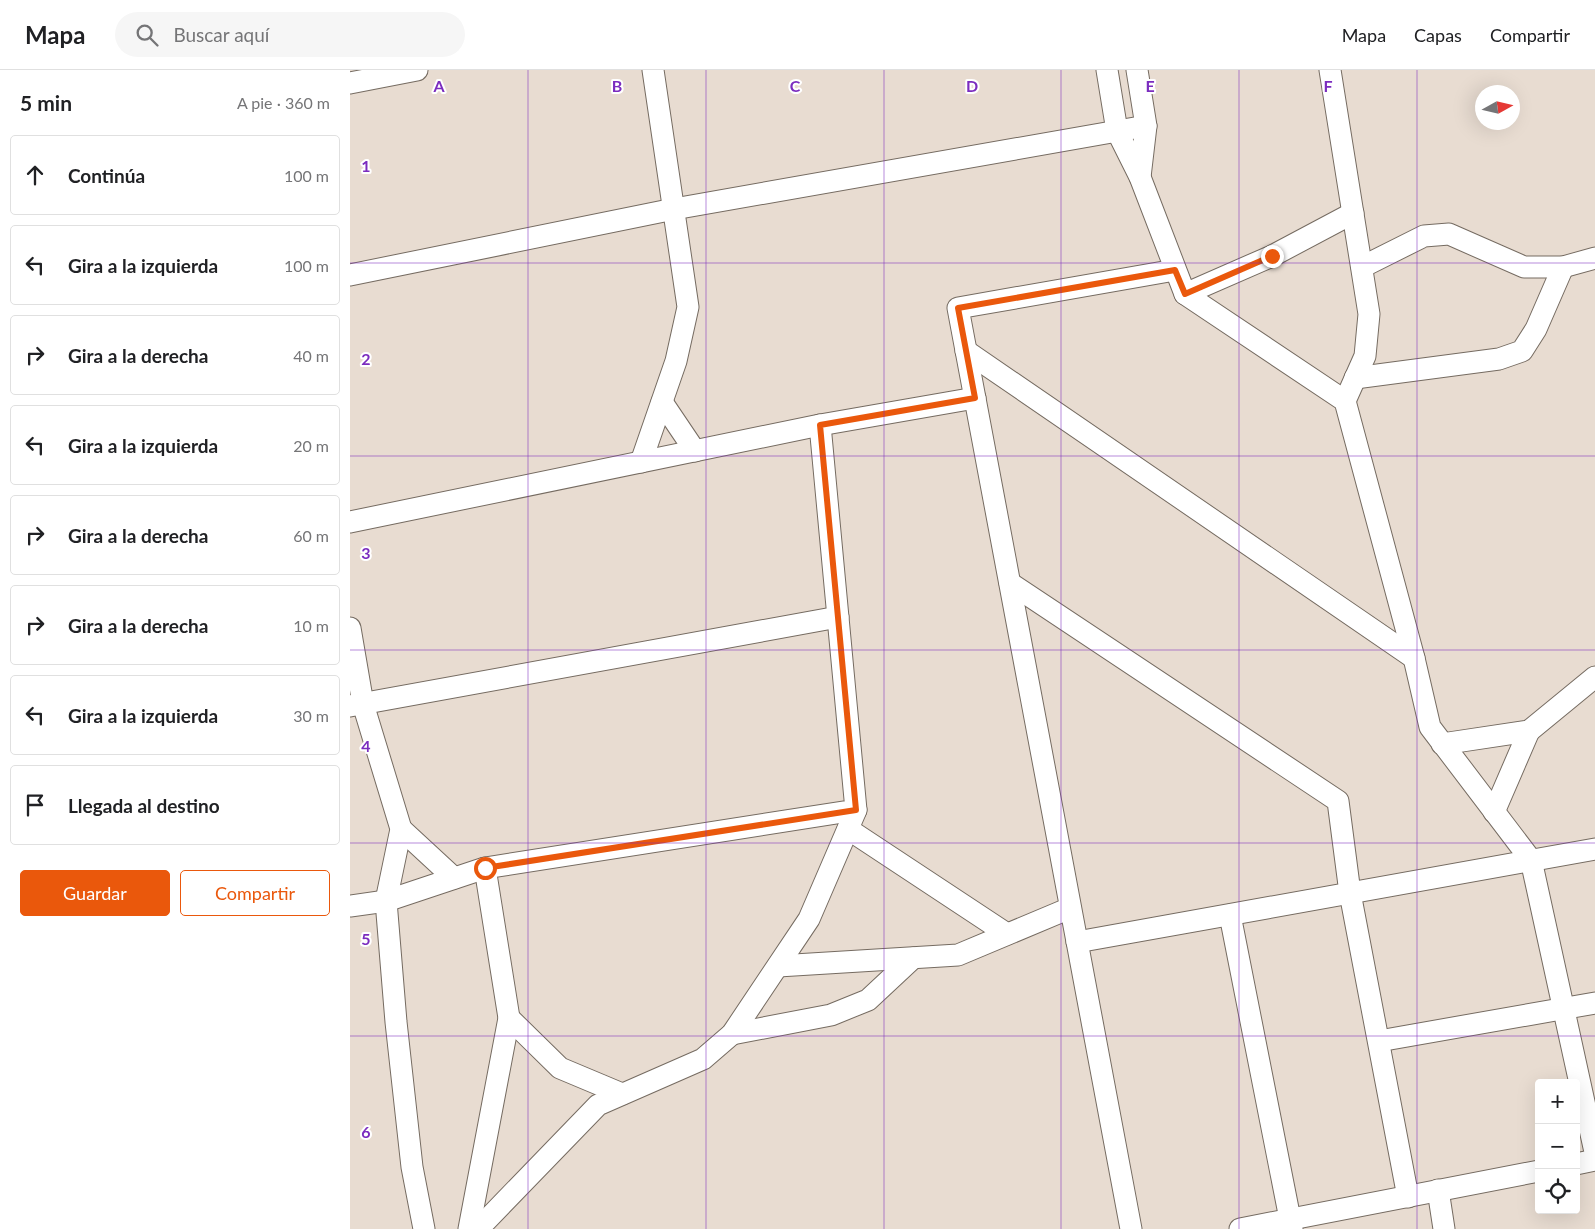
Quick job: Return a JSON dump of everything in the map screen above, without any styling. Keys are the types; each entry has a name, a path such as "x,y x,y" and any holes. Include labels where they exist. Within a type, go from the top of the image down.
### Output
{"street":[{"path":"350,83 417,70"},
{"path":"641,462 676,361 688,307 653,70"},
{"path":"1107,70 1118,131 1140,177 1185,294 1345,401"},
{"path":"1137,70 1146,126 1140,177"},
{"path":"1334,71 1353,213 1370,314 1364,356 1345,401 1414,658 1430,727 1531,860 1595,1152"},
{"path":"350,275 674,209 1146,126"},
{"path":"1185,294 1272,256 1353,213"},
{"path":"1362,266 1424,236 1449,234 1524,267 1564,267 1595,258"},
{"path":"1355,378 1499,359 1522,351 1536,329 1564,267"},
{"path":"1131,1229 958,308 1175,270"},
{"path":"966,351 1414,658"},
{"path":"350,522 820,425 975,398"},
{"path":"662,402 695,451"},
{"path":"478,1229 598,1105 703,1059 732,1034 809,919 848,829 856,810 820,425"},
{"path":"1010,583 1338,801 1350,893 1408,1196"},
{"path":"356,705 838,617"},
{"path":"350,628 356,705 401,829 454,878"},
{"path":"1494,812 1529,731 1595,678"},
{"path":"1442,744 1529,731"},
{"path":"350,906 386,901 485,868 856,810"},
{"path":"401,829 386,901 396,1022 412,1167 424,1229"},
{"path":"848,829 1007,934"},
{"path":"1077,942 1595,848"},
{"path":"469,1229 509,1018 485,868"},
{"path":"778,966 958,955 1070,908"},
{"path":"1230,914 1291,1224"},
{"path":"732,1034 831,1015 868,1000 913,958"},
{"path":"1379,1041 1595,1003"},
{"path":"509,1018 560,1068 622,1094"},
{"path":"1580,1163 1595,1160"},
{"path":"1240,1229 1291,1224 1408,1196 1535,1172"},
{"path":"1438,1190 1444,1229"}],"route":[{"path":"485,868 856,810 820,425 975,398 958,308 1175,270 1185,294 1272,256"}]}
